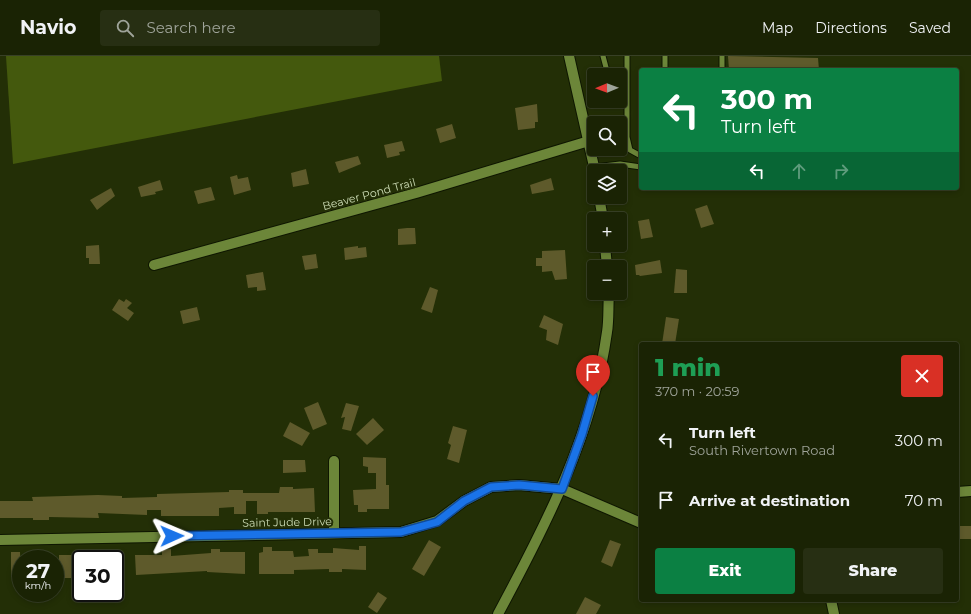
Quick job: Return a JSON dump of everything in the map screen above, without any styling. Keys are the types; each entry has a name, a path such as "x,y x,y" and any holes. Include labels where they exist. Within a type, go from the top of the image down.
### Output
{"street":[{"path":"569,56 587,132"},
{"name":"Beaver Pond Trail","path":"154,265 416,193 587,142"},
{"path":"498,614 538,540 562,489 582,434 601,370 607,331 609,300"},
{"path":"334,461 334,533"},
{"name":"Saint Jude Drive","path":"0,540 401,532 437,522 464,501 491,487 519,485 562,489 639,522"},
{"path":"959,492 971,492"},
{"path":"831,602 834,614"}],"lane":[{"path":"603,56 606,68"},
{"path":"627,56 627,68"},
{"path":"665,56 665,68"},
{"path":"722,56 722,68"},
{"path":"627,108 627,138 630,150 639,155"},
{"path":"627,165 639,167"}],"green space":[{"path":"6,56 439,56 442,81 13,164"}],"building":[{"path":"728,56 818,58 819,68 729,68"},
{"path":"537,104 538,122 535,122 535,128 518,130 515,108"},
{"path":"452,124 456,138 440,143 436,129"},
{"path":"402,141 405,151 399,152 400,155 387,158 384,145"},
{"path":"358,156 361,164 339,173 335,162"},
{"path":"306,169 309,184 293,187 291,173"},
{"path":"237,175 238,179 248,177 251,190 234,195 230,177"},
{"path":"551,178 554,190 532,194 530,185"},
{"path":"160,180 163,190 155,192 156,194 141,197 138,187"},
{"path":"211,187 215,200 198,204 194,191"},
{"path":"111,188 115,196 97,210 90,200"},
{"path":"707,205 714,224 701,228 695,209"},
{"path":"649,219 653,237 641,239 638,221"},
{"path":"415,228 416,244 398,245 398,229"},
{"path":"99,245 100,264 89,264 89,258 86,258 86,246"},
{"path":"358,246 358,248 366,247 367,257 345,260 344,248"},
{"path":"565,250 567,279 555,280 552,271 542,272 542,266 536,266 536,258 542,258 542,251"},
{"path":"316,254 318,268 305,270 302,256"},
{"path":"660,260 662,273 640,276 636,275 635,265"},
{"path":"676,269 687,270 687,293 674,293"},
{"path":"263,272 266,290 257,291 257,287 248,288 246,275"},
{"path":"430,287 438,290 432,313 421,309"},
{"path":"119,299 124,302 126,299 132,303 127,308 134,313 128,321 112,310"},
{"path":"197,307 200,320 183,324 180,311"},
{"path":"544,315 563,324 558,345 546,340 547,330 539,327"},
{"path":"666,317 679,319 675,342 662,342"},
{"path":"318,402 327,424 313,430 304,408"},
{"path":"346,403 359,406 351,431 342,429 345,417 341,418"},
{"path":"373,418 384,430 367,445 356,434"},
{"path":"290,422 310,433 302,446 283,436"},
{"path":"453,426 467,430 459,463 447,459 451,445 448,443"},
{"path":"363,457 386,458 386,485 389,485 389,509 367,509 367,512 358,512 358,505 354,505 353,490 376,489 376,473 368,473 368,467 363,466"},
{"path":"283,460 305,460 306,472 283,473"},
{"path":"280,487 293,487 293,489 314,488 315,512 268,512 268,514 257,514 257,501 246,501 246,514 234,514 234,507 219,508 219,516 161,516 161,510 147,510 147,515 98,513 99,518 49,517 49,520 33,520 33,518 0,518 0,501 33,501 32,497 98,495 122,496 122,498 157,497 157,494 229,492 229,490 243,490 243,493 279,493"},
{"path":"960,526 971,526 971,539 960,539"},
{"path":"429,540 441,547 424,576 412,569"},
{"path":"610,540 621,544 612,567 601,562"},
{"path":"359,546 366,546 366,570 342,569 342,572 329,572 329,569 294,570 294,574 259,574 259,553 263,552 263,547 272,547 272,551 293,551 294,557 309,556 308,549 318,549 318,553 333,553 333,548 359,550"},
{"path":"171,549 171,556 211,553 211,549 220,549 220,552 245,552 245,574 207,571 136,575 135,555 162,555 162,550"},
{"path":"11,552 12,552 12,577"},
{"path":"64,555 72,555 72,578 64,578"},
{"path":"378,592 387,598 377,613 368,607"},
{"path":"585,597 601,605 596,614 576,614"}],"route":[{"path":"172,536 401,532 437,522 464,501 491,487 519,485 562,489 582,434 593,396"}]}
